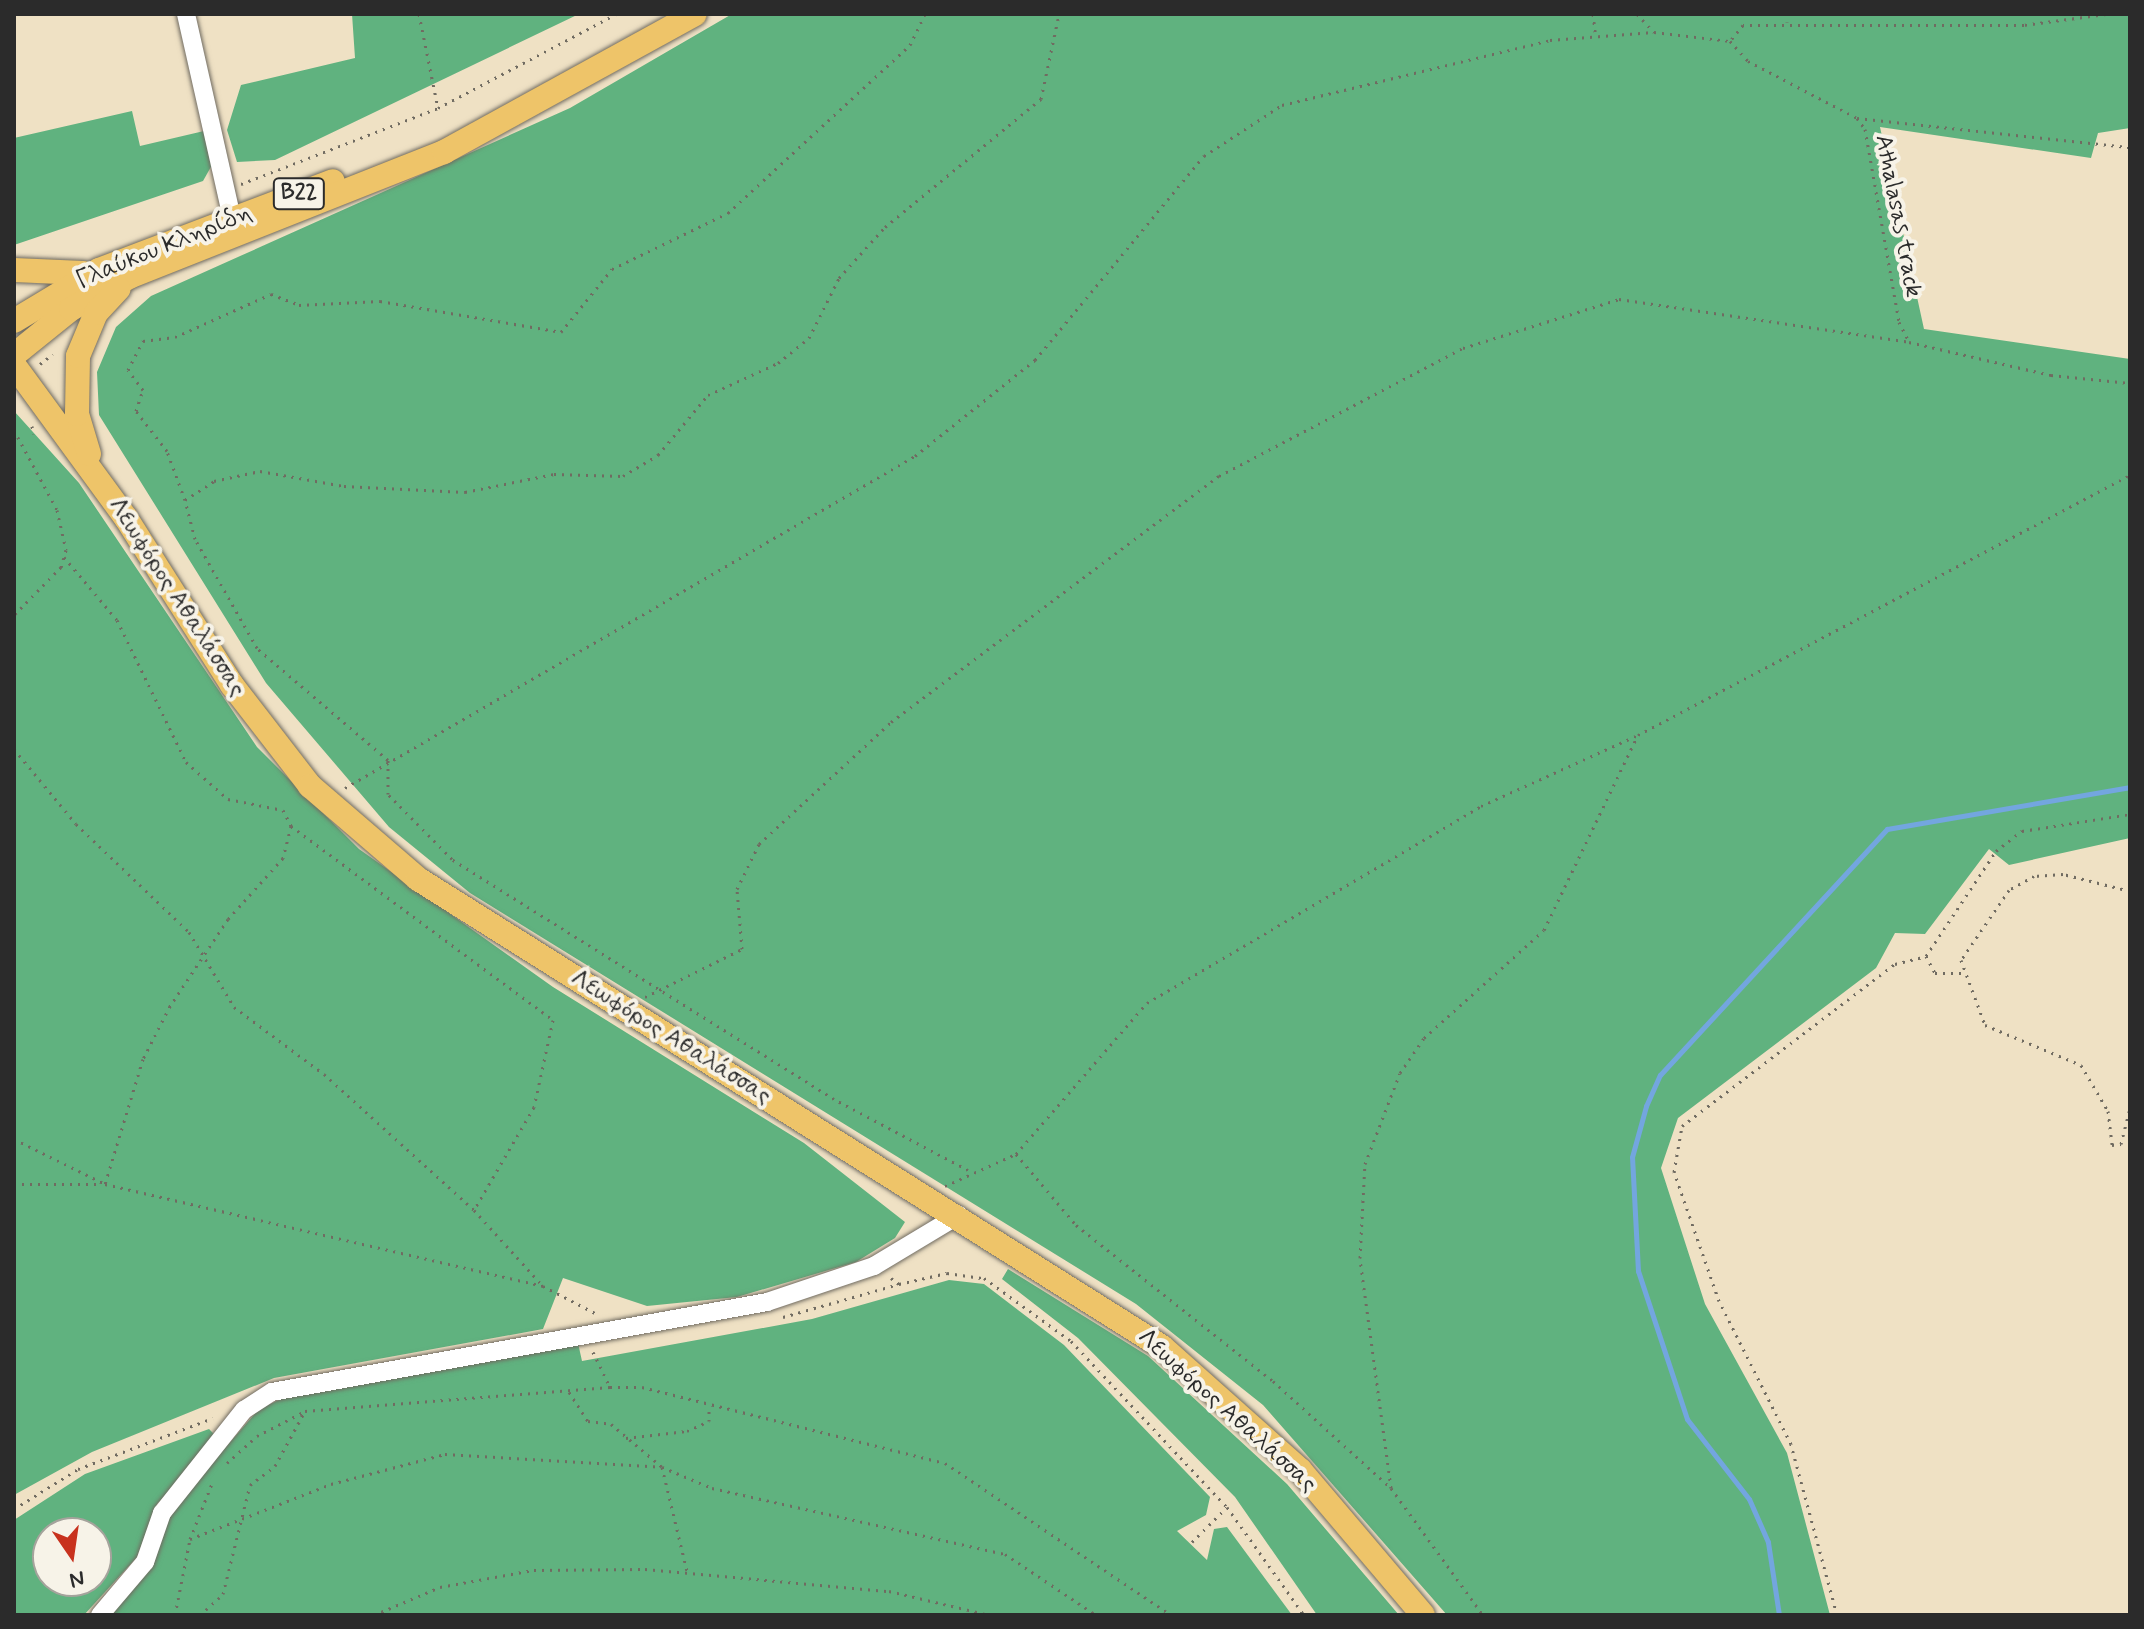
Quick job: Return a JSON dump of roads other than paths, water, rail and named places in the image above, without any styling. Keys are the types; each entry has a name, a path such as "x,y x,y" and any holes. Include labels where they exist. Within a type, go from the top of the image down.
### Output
{"main road":[{"name":"Γλαύκου Κληρίδη","path":"14,355 71,309 131,276 444,152 695,14"},
{"name":"Γλαύκου Κληρίδη","path":"14,321 99,270 232,218 501,121"},
{"path":"14,270 69,276 99,270"},
{"path":"103,484 77,414 78,359 96,313 131,276"},
{"name":"Λεωφόρος Αθαλάσσας","path":"14,365 103,484 232,685 326,800 418,879 959,1215 1162,1347 1300,1470 1423,1615"}],"lane":[{"path":"186,14 232,218"},
{"path":"100,1615 145,1562 162,1513 244,1410 305,1382 616,1324 767,1302 874,1266 959,1215"}],"waterway":[{"path":"1779,1615 1768,1542 1749,1499 1687,1419 1638,1271 1632,1157 1646,1106 1660,1075 1887,829 2130,787"}]}
